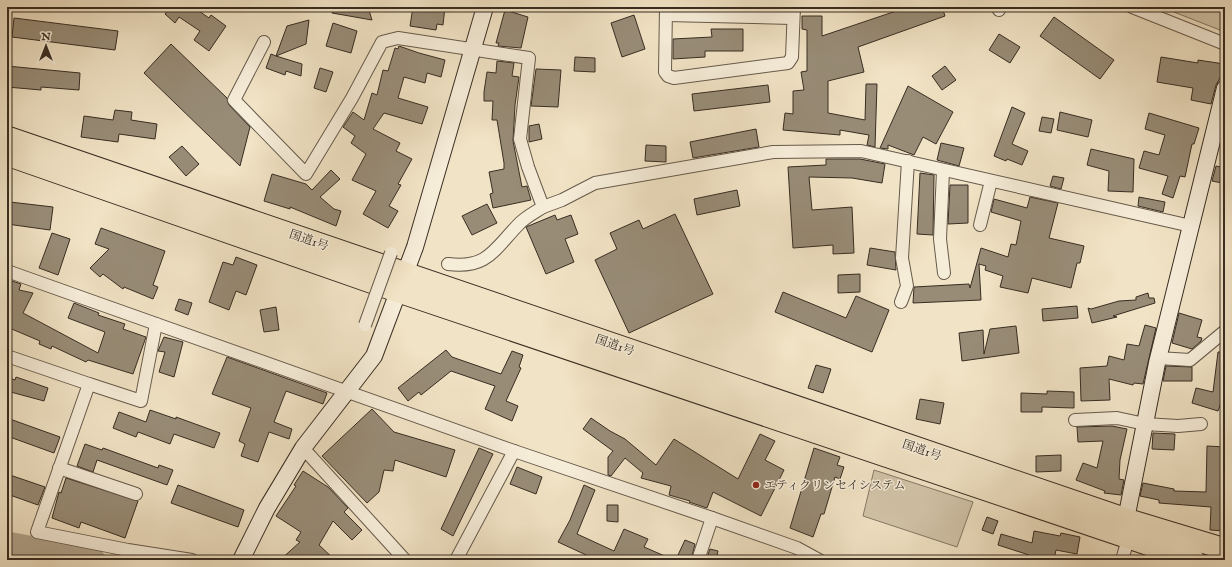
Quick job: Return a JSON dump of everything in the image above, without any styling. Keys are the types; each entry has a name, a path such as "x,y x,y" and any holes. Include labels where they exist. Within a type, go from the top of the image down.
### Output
{"highway":[{"name":"国道1号","path":"7,137 402,283"},
{"name":"国道1号","path":"7,155 402,283 1127,529 1194,560"},
{"name":"国道1号","path":"1127,529 1225,550"}],"street":[{"path":"242,560 267,508 303,448 374,356 402,283 448,137 472,49 486,7"},
{"path":"1132,7 1225,44"},
{"path":"666,11 794,12 792,57 788,63 674,78 668,76 665,72 666,11"},
{"path":"264,42 234,100 306,174 352,98 382,42 398,38 529,58 520,139 528,167 543,207"},
{"path":"1122,560 1145,424 1158,358 1225,88"},
{"path":"448,264 470,265 487,259 519,224 543,207 562,200 595,183 774,152 861,151 991,182 1191,226"},
{"path":"901,302 907,286 902,258 908,161"},
{"path":"943,171 940,240 944,273"},
{"path":"980,225 991,182"},
{"path":"364,325 391,253"},
{"path":"7,271 514,451 797,548 819,560"},
{"path":"7,356 141,401 156,324"},
{"path":"1158,358 1190,360 1225,331"},
{"path":"88,384 37,532 128,550 192,560"},
{"path":"1075,420 1117,418 1145,424 1178,426 1201,424"},
{"path":"303,448 405,560"},
{"path":"456,560 514,451"},
{"path":"60,468 136,494"},
{"path":"698,560 712,518"}],"shaded area":[{"path":"1161,7 1225,7 1225,32"},
{"path":"874,470 973,502 957,547 863,516"}],"building":[{"path":"164,7 193,7 209,18 211,15 226,26 209,51 194,40 200,31 179,17 175,23 165,14 168,10"},
{"path":"333,7 368,7 372,20 332,13"},
{"path":"413,7 445,7 443,25 437,24 436,30 410,26"},
{"path":"908,7 942,7 945,16 858,47 864,72 828,81 828,113 865,120 866,84 877,84 875,147 867,145 869,135 840,130 840,135 783,130 785,113 793,114 793,91 804,90 801,72 807,71 807,30 802,29 802,16 822,16 822,36"},
{"path":"505,10 528,17 521,48 498,46 499,43 496,43"},
{"path":"634,15 645,49 622,57 611,23"},
{"path":"1054,17 1114,60 1100,79 1040,36"},
{"path":"14,18 118,31 115,50 12,37"},
{"path":"309,20 306,44 276,56 287,26"},
{"path":"333,23 357,31 351,53 326,46"},
{"path":"711,29 743,29 743,51 705,51 705,57 673,59 673,39 712,37"},
{"path":"999,34 1020,47 1010,63 989,50"},
{"path":"171,44 227,98 229,105 250,127 240,166 144,73"},
{"path":"399,46 445,60 441,77 427,73 425,83 404,77 398,98 428,107 422,124 384,113 373,129 400,143 396,151 412,159 398,184 401,185 389,206 398,211 388,228 363,214 376,191 352,180 366,154 351,143 355,136 343,127 353,112 364,120 372,93 377,95 383,70 388,71 395,48 398,49"},
{"path":"271,54 302,64 301,76 286,71 285,75 266,68"},
{"path":"575,57 595,58 595,72 574,71"},
{"path":"1161,57 1198,63 1198,60 1224,64 1223,76 1221,76 1216,85 1211,104 1191,100 1193,88 1157,82"},
{"path":"497,61 514,63 512,76 519,77 515,105 513,141 522,187 527,186 531,200 493,208 490,194 493,193 489,172 504,169 504,163 497,120 492,120 493,101 484,101 484,92 487,72 496,73"},
{"path":"7,66 80,73 79,90 41,87 41,90 7,87"},
{"path":"945,66 956,80 942,90 932,76"},
{"path":"320,68 333,72 326,92 314,88"},
{"path":"536,69 561,70 558,107 531,106"},
{"path":"768,85 770,102 694,111 692,94"},
{"path":"908,86 953,112 936,144 923,137 914,155 888,145 888,149 880,148"},
{"path":"1012,107 1025,113 1012,144 1028,151 1022,165 994,156"},
{"path":"115,110 132,112 131,120 157,124 155,139 119,134 118,142 81,137 84,116 113,120"},
{"path":"1060,112 1092,120 1088,137 1057,130"},
{"path":"1149,113 1199,128 1194,144 1192,144 1185,177 1180,176 1173,198 1162,194 1168,176 1139,168 1144,151 1159,155 1165,135 1145,129"},
{"path":"1042,117 1054,119 1051,133 1039,131"},
{"path":"539,124 542,139 529,142 529,126"},
{"path":"756,129 759,147 693,158 690,142"},
{"path":"941,143 964,148 959,166 937,160"},
{"path":"646,145 666,146 666,162 645,161"},
{"path":"182,146 199,164 186,176 169,157"},
{"path":"1091,149 1134,159 1133,192 1108,191 1109,171 1087,165"},
{"path":"826,159 860,159 885,164 882,183 852,178 809,177 812,210 852,207 854,253 833,254 833,245 793,248 788,167 826,165"},
{"path":"1216,166 1225,168 1222,183 1212,181"},
{"path":"331,170 340,179 320,197 334,209 341,211 336,226 290,207 290,209 264,201 272,174 306,184 312,190"},
{"path":"920,173 934,175 933,235 917,234"},
{"path":"1053,176 1064,178 1061,189 1050,186"},
{"path":"950,185 968,185 968,223 948,224"},
{"path":"737,190 740,206 697,215 694,199"},
{"path":"1030,197 1058,203 1049,238 1084,246 1080,263 1077,263 1071,288 1032,278 1028,293 1000,287 1003,276 985,270 986,266 979,264 981,300 913,303 914,287 969,284 970,288 981,248 1008,257 1011,244 1016,245 1021,221 991,212 994,199 1027,208"},
{"path":"1139,197 1165,202 1163,212 1138,206"},
{"path":"10,202 53,207 50,230 7,224"},
{"path":"487,204 497,223 472,235 462,216"},
{"path":"675,214 713,294 629,333 595,260 617,249 610,233 639,220 643,229"},
{"path":"555,215 557,220 571,215 578,234 565,239 574,262 546,274 526,227"},
{"path":"101,228 165,251 153,285 158,287 153,299 124,287 123,289 103,274 100,277 90,268 109,249 95,244"},
{"path":"52,233 70,239 58,275 39,268"},
{"path":"870,248 895,252 896,270 867,265"},
{"path":"236,257 257,265 246,295 236,291 229,310 209,302 223,262 233,265"},
{"path":"860,274 860,292 838,293 838,275"},
{"path":"9,280 21,284 19,290 33,293 23,313 98,353 105,332 68,318 74,303 99,313 98,315 125,324 123,329 146,337 133,374 88,360 86,362 52,346 51,349 39,344 40,341 7,327 7,285"},
{"path":"783,292 846,318 856,296 889,310 872,352 775,312"},
{"path":"1148,293 1149,298 1154,298 1155,303 1113,316 1117,317 1092,323 1088,308 1091,309 1119,301 1136,300 1136,297"},
{"path":"179,299 192,303 188,315 175,310"},
{"path":"1077,306 1078,318 1043,321 1042,309"},
{"path":"276,307 279,330 264,332 260,310"},
{"path":"1179,313 1202,320 1197,337 1202,338 1201,341 1192,349 1172,343"},
{"path":"1145,325 1156,328 1143,384 1134,383 1133,385 1109,379 1110,400 1081,401 1080,368 1107,366 1109,356 1124,360 1127,344 1139,346"},
{"path":"1016,326 1019,353 962,361 959,333 983,330 984,354 990,329"},
{"path":"164,337 183,342 174,377 159,372 165,352 158,351"},
{"path":"446,350 452,357 501,374 512,351 523,355 519,367 521,368 506,401 518,406 512,421 485,409 495,386 451,371 421,395 419,392 408,401 398,388"},
{"path":"1218,352 1225,352 1225,392 1218,411 1192,403 1196,388 1213,392"},
{"path":"227,357 327,393 323,404 286,391 274,422 292,429 289,439 269,432 258,462 241,456 245,444 239,441 251,408 212,394"},
{"path":"816,365 831,369 823,393 808,388"},
{"path":"1166,366 1192,367 1192,381 1163,381"},
{"path":"7,377 15,380 16,377 48,388 44,401 7,391"},
{"path":"1047,391 1074,392 1074,408 1042,407 1042,412 1021,412 1021,393 1047,394"},
{"path":"920,399 944,403 940,424 916,419"},
{"path":"372,409 394,432 455,450 446,477 395,460 393,471 384,470 379,492 367,503 322,456"},
{"path":"150,410 176,419 176,417 220,433 214,448 174,434 170,444 138,432 136,437 113,428 119,412 146,422"},
{"path":"7,418 60,437 54,453 7,436"},
{"path":"591,418 625,439 656,465 674,439 738,479 760,434 775,441 765,460 784,470 761,516 713,492 707,508 669,495 671,486 641,478 643,473 625,458 611,476 608,475 608,457 613,451 583,429"},
{"path":"1112,426 1127,429 1120,460 1119,479 1124,480 1121,495 1104,493 1105,491 1076,480 1083,463 1097,468 1103,441 1078,442 1077,427"},
{"path":"1153,433 1175,434 1174,450 1152,449"},
{"path":"85,444 102,450 103,448 158,468 159,465 173,470 167,485 97,460 93,472 77,466"},
{"path":"1207,446 1225,447 1225,531 1210,530 1211,507 1159,503 1159,500 1140,496 1143,483 1174,489 1174,491 1206,492"},
{"path":"479,448 493,454 453,536 441,529"},
{"path":"814,448 840,457 837,465 844,467 840,479 835,477 824,514 821,514 813,537 790,528"},
{"path":"1061,455 1061,471 1036,472 1036,456"},
{"path":"517,467 542,477 536,494 510,484"},
{"path":"303,471 328,487 348,508 344,512 362,530 352,540 333,521 319,545 335,560 280,560 300,542 296,540 301,532 276,516 296,486 294,485"},
{"path":"7,474 45,487 38,505 7,494"},
{"path":"66,478 138,501 125,538 81,522 79,528 52,518 59,492 61,493"},
{"path":"178,485 244,510 238,527 171,503"},
{"path":"584,485 595,490 577,534 614,551 624,529 648,539 644,547 674,560 597,560 558,542 570,520"},
{"path":"607,505 618,505 618,522 607,521"},
{"path":"987,517 998,521 993,534 982,530"},
{"path":"1034,531 1060,536 1061,533 1080,537 1077,554 1056,550 1054,560 1028,560 1029,555 998,545 1001,534 1032,543"},
{"path":"685,540 695,544 691,560 678,555"},
{"path":"710,549 718,551 716,560 706,560"}],"waterway":[{"path":"7,544 93,560"}],"place":[{"name":"エティクリンセイシステム","path":"756,485"}]}
